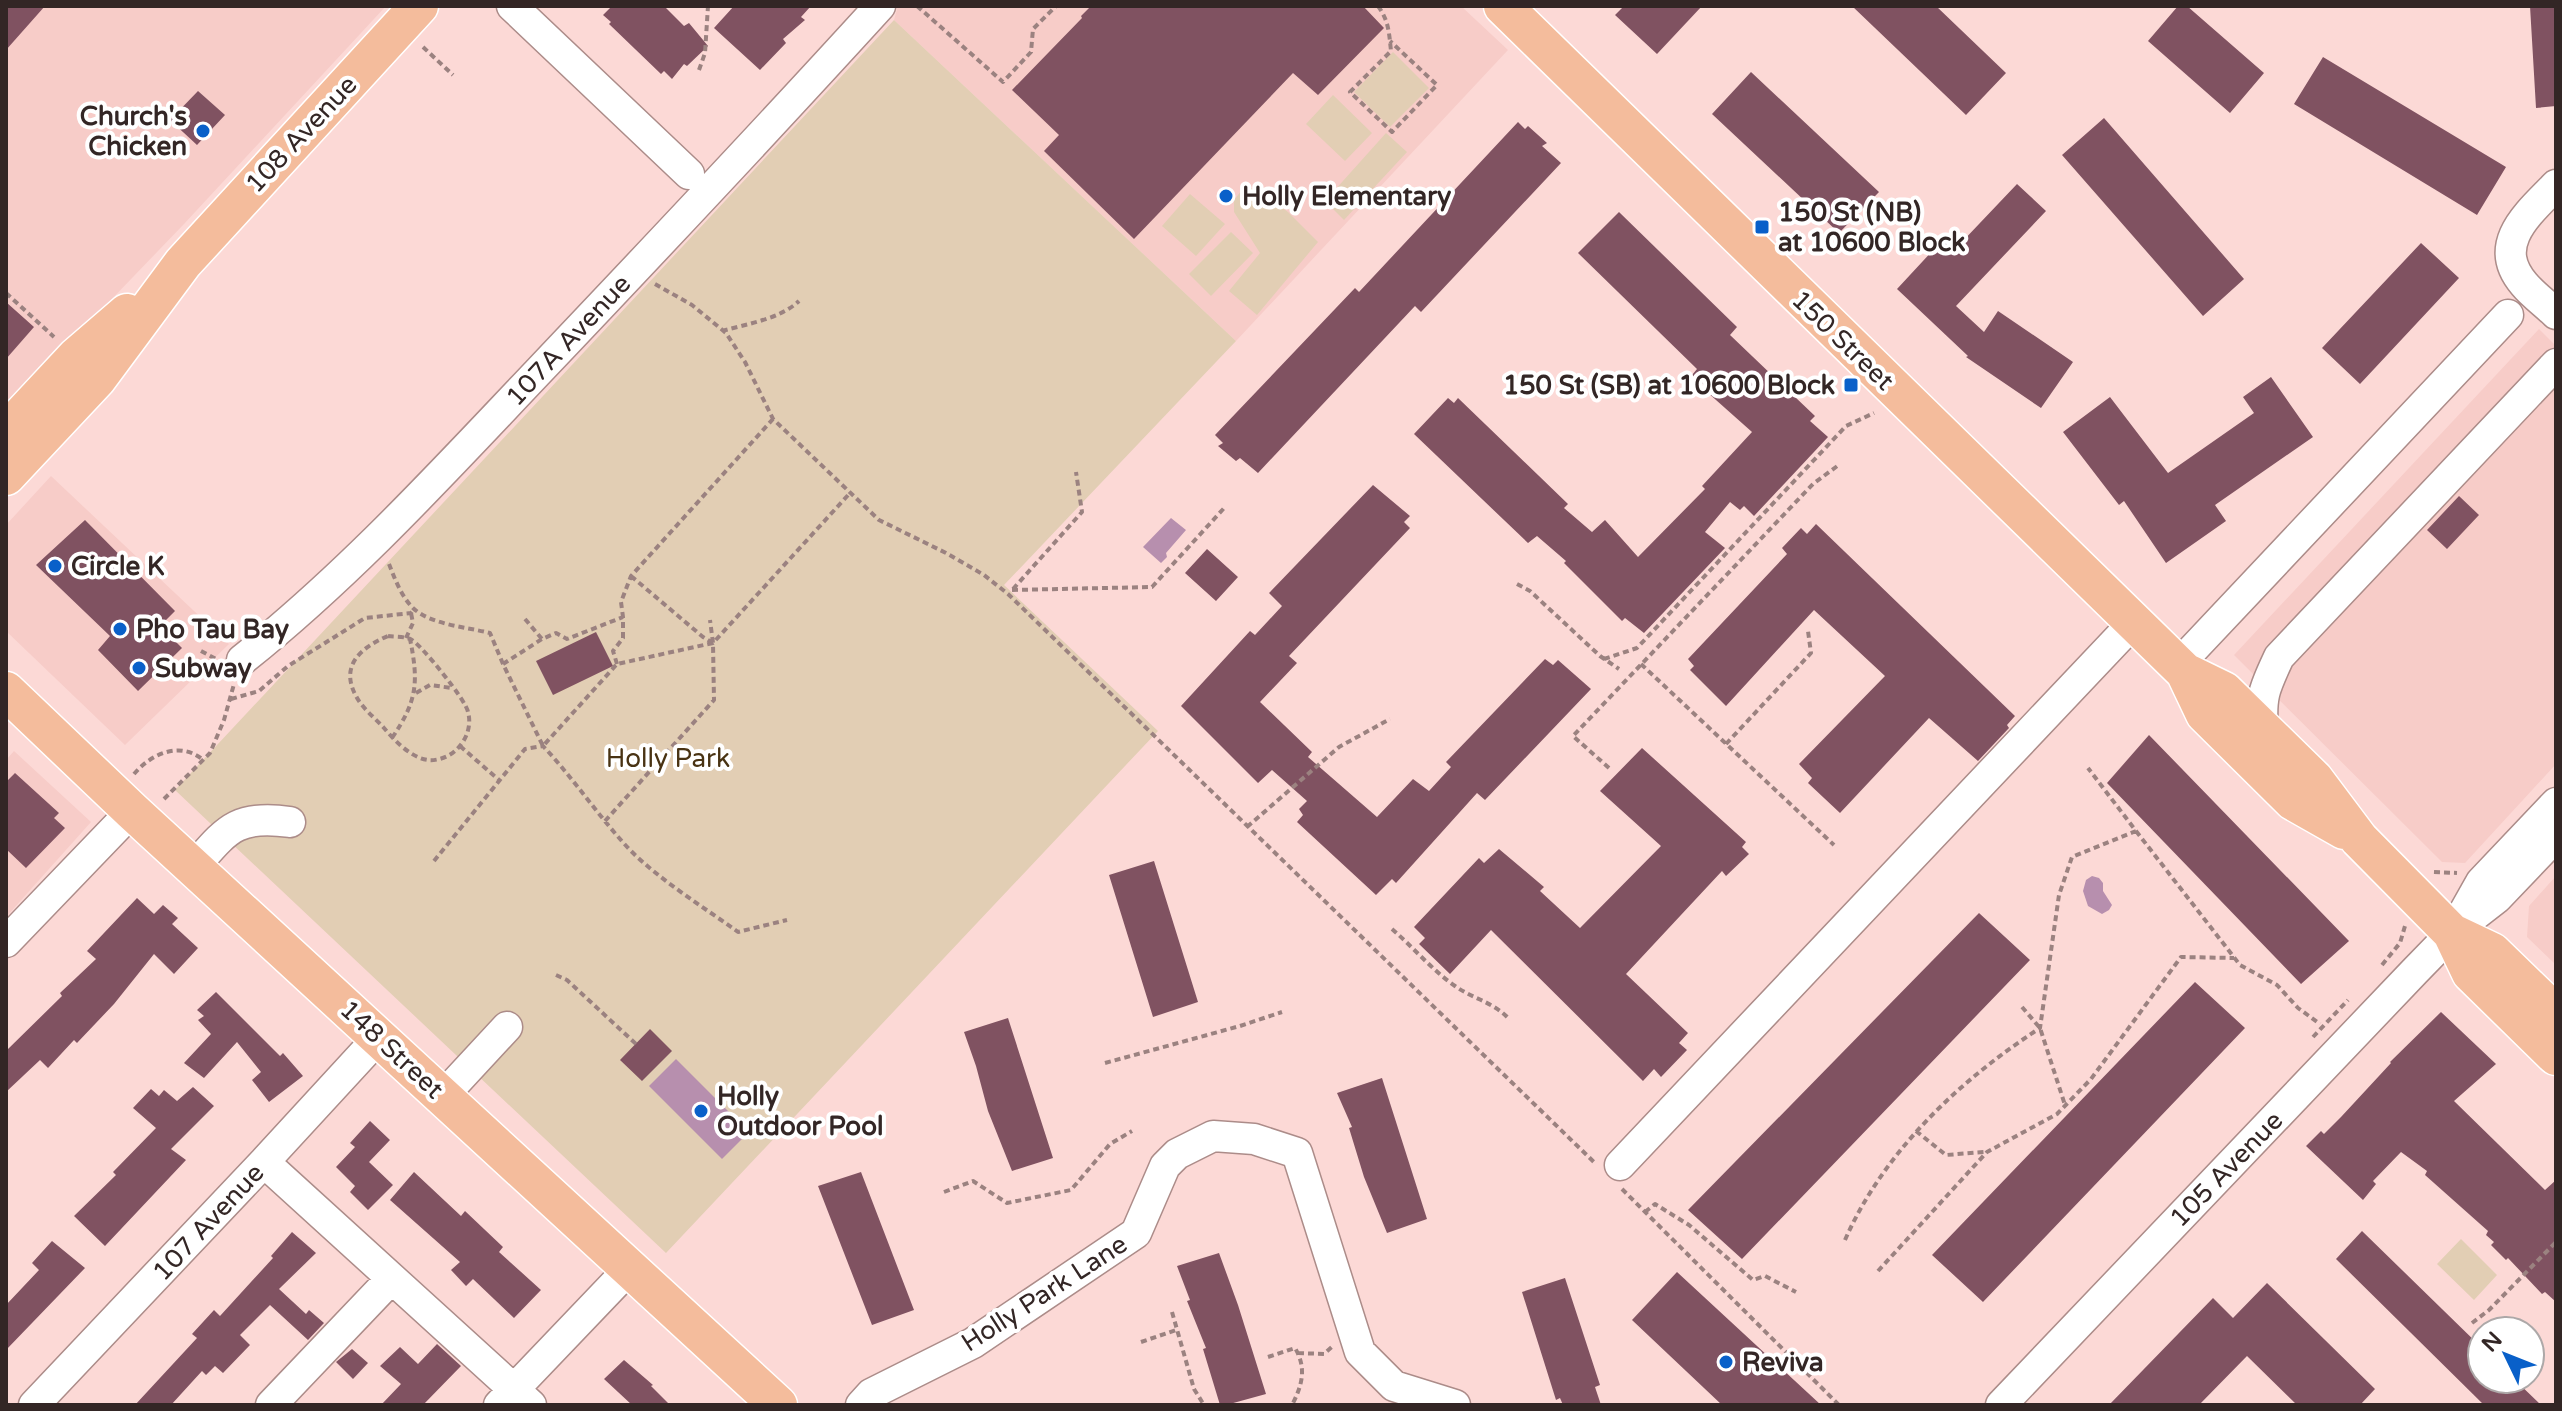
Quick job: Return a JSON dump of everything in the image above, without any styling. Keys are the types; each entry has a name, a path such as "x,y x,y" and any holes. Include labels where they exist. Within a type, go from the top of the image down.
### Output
{"main road":[{"name":"108 Avenue","path":"6,476 97,379 183,263 419,6"},
{"name":"150 Street","path":"1517,10 2134,622 2182,668 2224,691 2314,779 2359,839 2452,933 2471,973 2556,1056"},
{"name":"108 Avenue","path":"6,432 76,357 183,263"},
{"name":"150 Street","path":"2182,668 2205,714 2293,801 2359,839"},
{"name":"148 Street","path":"6,691 131,795 193,868 778,1405"},
{"name":"150 Street","path":"2452,933 2492,952 2556,1014"}],"street":[{"path":"512,6 689,174"},
{"name":"107A Avenue","path":"242,660 378,540 766,131 880,6"},
{"path":"2556,185 2514,233 2510,251 2514,268 2524,283 2556,314"},
{"path":"2182,668 2508,315"},
{"path":"2263,730 2263,690 2279,657 2556,364"},
{"path":"1611,1171 2134,622"},
{"path":"6,942 131,795"},
{"name":"105 Avenue","path":"2452,933 2481,882 2556,803"},
{"path":"193,868 229,829 240,822 290,822"},
{"name":"105 Avenue","path":"2001,1405 2452,933 2497,898 2556,836"},
{"path":"443,1096 507,1027"},
{"name":"107 Avenue","path":"34,1405 379,1037"},
{"name":"Holly Park Lane","path":"861,1405 871,1394 973,1343 1136,1233 1165,1166 1177,1154 1213,1136 1254,1139 1297,1153 1360,1352 1394,1386 1455,1405"},
{"path":"264,1162 391,1279 515,1400 629,1269"},
{"path":"271,1405 391,1279"},
{"path":"894,1405 905,1393 918,1369"}],"path":[{"path":"699,70 705,53 708,6"},
{"path":"917,6 1003,82 1031,52 1033,29 1056,6"},
{"path":"1378,6 1388,19 1390,41 1391,51 1350,92 1392,132 1437,85 1390,41"},
{"path":"421,45 453,75"},
{"path":"651,282 692,305 722,331 745,362 773,419 879,520 946,553 1010,592 1247,827 1611,1171 1645,1212 1839,1405"},
{"path":"6,293 76,357"},
{"path":"722,331 766,318 799,301"},
{"path":"1604,659 1637,648 1846,426 1874,413"},
{"path":"617,664 613,651 623,638 621,602 631,576 773,419"},
{"path":"1609,768 1573,736 1813,484 1840,464"},
{"path":"1010,592 1082,512 1076,472"},
{"path":"434,861 525,749 543,746 617,664 713,643 850,493"},
{"path":"1010,592 1152,587 1226,506"},
{"path":"388,562 412,611 413,623 408,638 417,684 403,722 392,738"},
{"path":"631,576 713,643"},
{"path":"1517,584 1530,591 1619,669"},
{"path":"229,699 259,691 288,666 365,618 412,611 434,620 490,633 543,746 632,851 738,932 787,920"},
{"path":"503,664 556,633 567,639 623,617"},
{"path":"525,619 542,639"},
{"path":"605,821 714,700 710,620"},
{"path":"1726,744 1811,653 1808,631"},
{"path":"388,636 408,638 421,648 454,689 468,710 468,734 450,755 426,760 392,738 357,699 351,686 351,673 357,655 367,645 388,636"},
{"path":"203,760 180,749 162,752 139,768 131,795 167,798 210,753 242,660"},
{"path":"1641,664 1834,845"},
{"path":"414,694 430,685 454,689"},
{"path":"1247,827 1339,747 1390,719"},
{"path":"460,746 499,780"},
{"path":"2088,768 2240,965 2277,985 2298,1008 2320,1024"},
{"path":"1845,1240 1858,1212 1916,1131 1999,1055 2040,1028 2059,895 2072,857 2136,831"},
{"path":"1392,929 1456,987 1502,1010 1510,1020"},
{"path":"1878,1271 1987,1152 2057,1114 2091,1079 2181,957 2234,958"},
{"path":"556,975 567,980 636,1044"},
{"path":"2022,1007 2040,1028 2065,1105"},
{"path":"1105,1063 1282,1012"},
{"path":"944,1192 973,1181 1007,1203 1071,1190 1110,1144 1132,1131"},
{"path":"1916,1131 1946,1155 1987,1152"},
{"path":"1645,1212 1655,1204 1689,1225 1753,1280 1765,1276 1796,1292"},
{"path":"2482,1315 2556,1242"},
{"path":"1172,1312 1194,1389 1204,1405"},
{"path":"1141,1342 1176,1330"},
{"path":"1298,1353 1324,1354 1354,1331"},
{"path":"1268,1357 1295,1348 1301,1358 1303,1385 1292,1405"}],"shaded area":[{"path":"6,6 386,6 184,224 6,409"},
{"name":"Holly Elementary","path":"898,6 1461,6 1508,50 1236,341 894,20"},
{"path":"2539,329 2556,346 2556,764 2465,863 2442,862 2234,655"},
{"path":"51,476 229,644 125,745 6,631 6,525"},
{"path":"1171,518 1186,530 1161,563 1143,547"},
{"path":"14,751 91,822 6,917 6,760"},
{"path":"2092,876 2103,883 2103,891 2112,905 2102,914 2088,906 2083,891 2086,880"},
{"path":"2556,876 2556,965 2527,937 2529,906"},
{"path":"676,1059 749,1132 722,1159 649,1086"}],"green space":[{"name":"Holly Park","path":"894,20 1236,341 1004,585 1158,731 666,1253 175,790"},
{"path":"1393,52 1429,88 1390,127 1354,92"},
{"path":"1333,95 1372,133 1345,161 1306,124"},
{"path":"1386,133 1407,152 1344,220 1325,201"},
{"path":"1246,185 1288,212 1318,242 1257,315 1229,291 1260,253 1234,212 1234,200"},
{"path":"1190,194 1225,224 1196,256 1162,226"},
{"path":"1231,232 1253,253 1211,296 1189,274"},
{"path":"2461,1239 2497,1275 2474,1300 2437,1264"}],"building":[{"path":"6,6 45,6 6,50"},
{"path":"612,6 664,6 684,26 689,23 708,46 687,66 684,64 672,79 664,71 661,74 609,24 611,22 603,15"},
{"path":"734,6 811,6 801,17 805,20 783,39 786,43 760,70 714,28"},
{"path":"1091,6 1363,6 1384,28 1318,95 1293,73 1134,239 1044,151 1059,135 1012,90"},
{"path":"1624,6 1702,6 1657,54 1615,15"},
{"path":"1852,6 1936,6 2006,73 1966,115"},
{"path":"2178,6 2187,6 2264,73 2230,113 2148,41"},
{"path":"2530,6 2556,6 2556,106 2536,108"},
{"path":"2323,57 2506,167 2477,215 2294,104"},
{"path":"1751,72 1879,192 1839,233 1712,114"},
{"path":"198,91 225,115 197,145 170,120"},
{"path":"2104,118 2244,279 2203,316 2062,155"},
{"path":"1518,122 1525,129 1528,126 1547,143 1542,146 1561,163 1421,312 1415,306 1258,473 1218,446 1223,443 1215,435 1355,288 1359,292"},
{"path":"2017,184 2046,211 1956,306 1984,332 1998,311 2073,362 2041,408 1966,357 1897,289 1948,234 1960,244"},
{"path":"1619,212 1737,327 1730,335 1815,416 1810,421 1828,437 1754,516 1744,506 1740,510 1730,502 1705,532 1725,548 1644,633 1625,618 1622,621 1564,563 1566,561 1537,536 1528,543 1414,434 1448,398 1454,403 1458,398 1568,504 1564,508 1592,532 1605,520 1638,557 1705,489 1702,486 1752,432 1692,375 1697,369 1578,253"},
{"path":"2421,243 2459,278 2360,384 2322,348"},
{"path":"6,302 34,327 6,359"},
{"path":"2271,377 2313,437 2215,505 2226,521 2166,563 2124,501 2119,505 2063,432 2110,397 2168,473 2254,413 2243,397"},
{"path":"1373,485 1410,516 1404,522 1410,528 1289,656 1297,663 1260,702 1312,752 1308,757 1377,817 1413,779 1429,791 1451,767 1446,762 1545,659 1553,665 1558,660 1591,689 1485,800 1477,793 1396,883 1392,879 1376,895 1297,822 1303,815 1299,809 1307,801 1272,770 1258,783 1181,706 1250,631 1255,635 1282,606 1269,593"},
{"path":"2459,496 2479,515 2447,549 2427,530"},
{"path":"85,520 175,611 160,626 182,648 138,691 98,650 110,636 36,565"},
{"path":"1816,524 2015,716 2007,725 2009,728 1978,761 1929,718 1840,813 1808,783 1812,778 1799,764 1885,676 1814,610 1726,706 1690,670 1694,666 1688,659 1787,554 1782,548 1801,528 1807,534"},
{"path":"1207,549 1238,577 1216,601 1185,573"},
{"path":"596,632 613,666 553,695 536,661"},
{"path":"2149,735 2349,941 2301,984 2107,783"},
{"path":"1642,748 1746,842 1742,847 1749,854 1726,876 1722,871 1626,974 1688,1033 1679,1043 1687,1050 1661,1077 1654,1069 1643,1081 1491,930 1450,974 1419,944 1425,938 1414,927 1479,858 1484,863 1499,849 1544,887 1540,891 1580,928 1661,846 1600,791"},
{"path":"15,773 59,813 54,818 65,828 26,868 6,849 6,782"},
{"path":"1154,861 1198,1002 1153,1017 1109,875"},
{"path":"137,898 154,914 163,905 178,918 172,924 198,948 174,974 154,954 114,1004 77,1043 74,1040 48,1068 40,1060 6,1092 6,1051 96,959 87,951"},
{"path":"1979,913 2030,960 1742,1259 1688,1210"},
{"path":"2195,982 2245,1028 1983,1302 1932,1255"},
{"path":"216,992 280,1056 283,1053 303,1076 269,1102 252,1080 261,1072 237,1042 204,1078 184,1063 211,1034 198,1020 204,1016 197,1010"},
{"path":"2441,1012 2496,1064 2454,1101 2545,1190 2556,1180 2556,1302 2545,1292 2542,1294 2508,1258 2506,1260 2491,1245 2494,1242 2486,1235 2488,1231 2425,1175 2427,1171 2401,1152 2373,1181 2376,1184 2363,1200 2306,1146 2321,1131 2324,1134"},
{"path":"1008,1018 1053,1158 1012,1171 988,1111 964,1032"},
{"path":"650,1029 672,1051 642,1081 620,1060"},
{"path":"1382,1078 1427,1219 1387,1233 1364,1177 1349,1128 1352,1127 1337,1093"},
{"path":"193,1087 214,1106 171,1149 186,1160 105,1246 74,1216 116,1175 113,1172 156,1128 133,1108 151,1089 159,1096 164,1090 177,1101"},
{"path":"370,1121 390,1140 369,1162 393,1185 368,1210 350,1192 355,1186 336,1167 355,1147 350,1143"},
{"path":"414,1172 461,1216 465,1211 503,1247 499,1252 541,1290 514,1318 473,1279 466,1286 451,1270 460,1262 390,1200"},
{"path":"861,1172 914,1310 872,1325 818,1186"},
{"path":"2362,1231 2466,1332 2466,1387 2336,1259"},
{"path":"292,1232 316,1253 279,1289 306,1314 309,1310 324,1323 308,1340 270,1305 240,1335 250,1345 223,1373 215,1366 206,1375 202,1371 171,1405 135,1405 197,1338 192,1334 214,1310 220,1316 273,1258 271,1256"},
{"path":"52,1241 85,1268 6,1350 6,1305 39,1270 32,1263"},
{"path":"1219,1253 1266,1394 1226,1405 1220,1405 1203,1349 1206,1348 1177,1266"},
{"name":"Reviva","path":"1677,1272 1821,1405 1722,1405 1632,1320"},
{"path":"1565,1278 1600,1385 1595,1387 1601,1405 1563,1405 1560,1398 1556,1400 1522,1292"},
{"path":"2267,1283 2375,1389 2360,1405 2297,1405 2247,1356 2199,1405 2109,1405 2213,1298 2233,1318"},
{"path":"437,1344 461,1366 423,1405 381,1405 401,1384 380,1366 400,1347 418,1364"},
{"path":"352,1349 368,1363 353,1379 336,1362"},
{"path":"624,1360 653,1385 670,1405 632,1405 604,1379"},
{"path":"2474,1395 2531,1395 2541,1405 2484,1405"}],"place":[{"name":"Church's Chicken","path":"203,131"},
{"name":"Holly Elementary","path":"1226,196"},
{"name":"150 St (NB) at 10600 Block","path":"1762,227"},
{"name":"150 St (SB) at 10600 Block","path":"1851,385"},
{"name":"Circle K","path":"55,566"},
{"name":"Pho Tau Bay","path":"120,629"},
{"name":"Subway","path":"139,668"},
{"name":"Holly Outdoor Pool","path":"701,1111"},
{"name":"Reviva","path":"1726,1362"}]}
